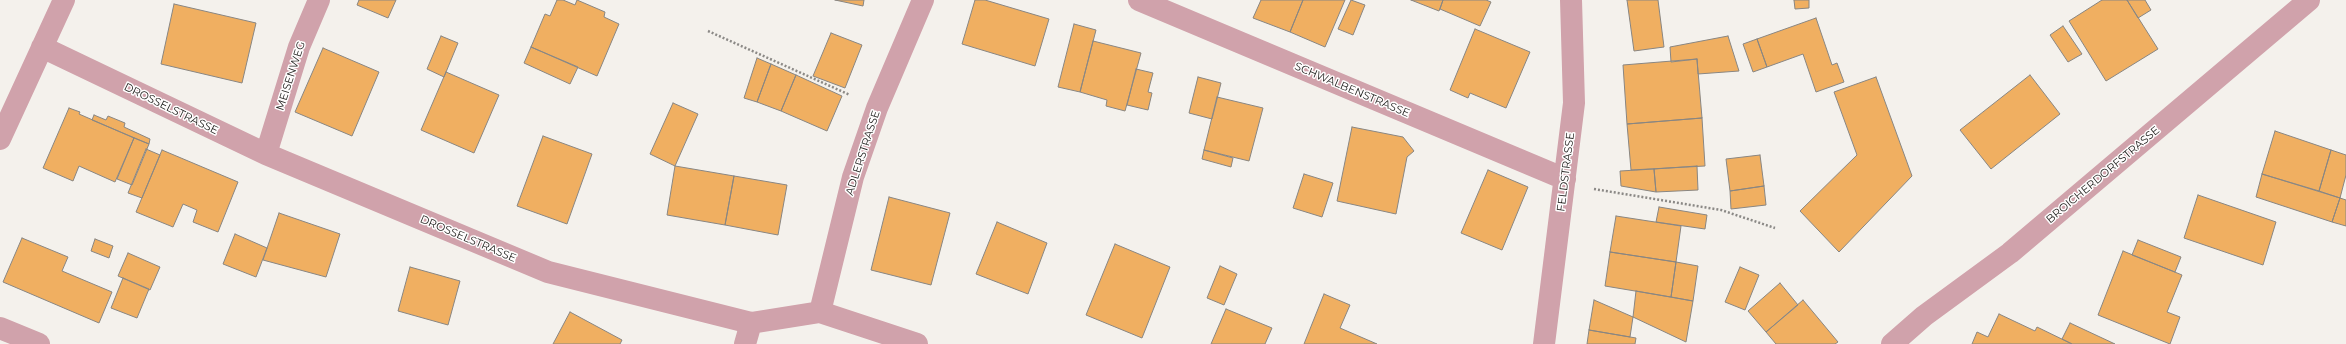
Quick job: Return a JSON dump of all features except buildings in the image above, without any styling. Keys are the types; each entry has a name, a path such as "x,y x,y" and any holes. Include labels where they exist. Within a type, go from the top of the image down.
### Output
{"street":[{"path":"0,139 64,0"},
{"name":"MEISENWEG","path":"266,154 299,47 319,0"},
{"name":"ADLERSTRASSE","path":"820,312 853,177 877,108 923,0"},
{"name":"SCHWALBENSTRASSE","path":"1139,0 1565,179"},
{"name":"FELDSTRASSE","path":"1544,344 1574,103 1571,0"},
{"name":"BROICHERDORFSTRASSE","path":"1892,344 1924,316 2010,253 2309,0"},
{"name":"DROSSELSTRASSE","path":"42,47 266,154 548,272 751,323 820,312 917,344"},
{"path":"745,344 751,323"},
{"path":"0,328 39,344"}],"path":[{"path":"708,32 877,108"},
{"path":"1565,179 1595,190 1721,210 1775,228"}]}
